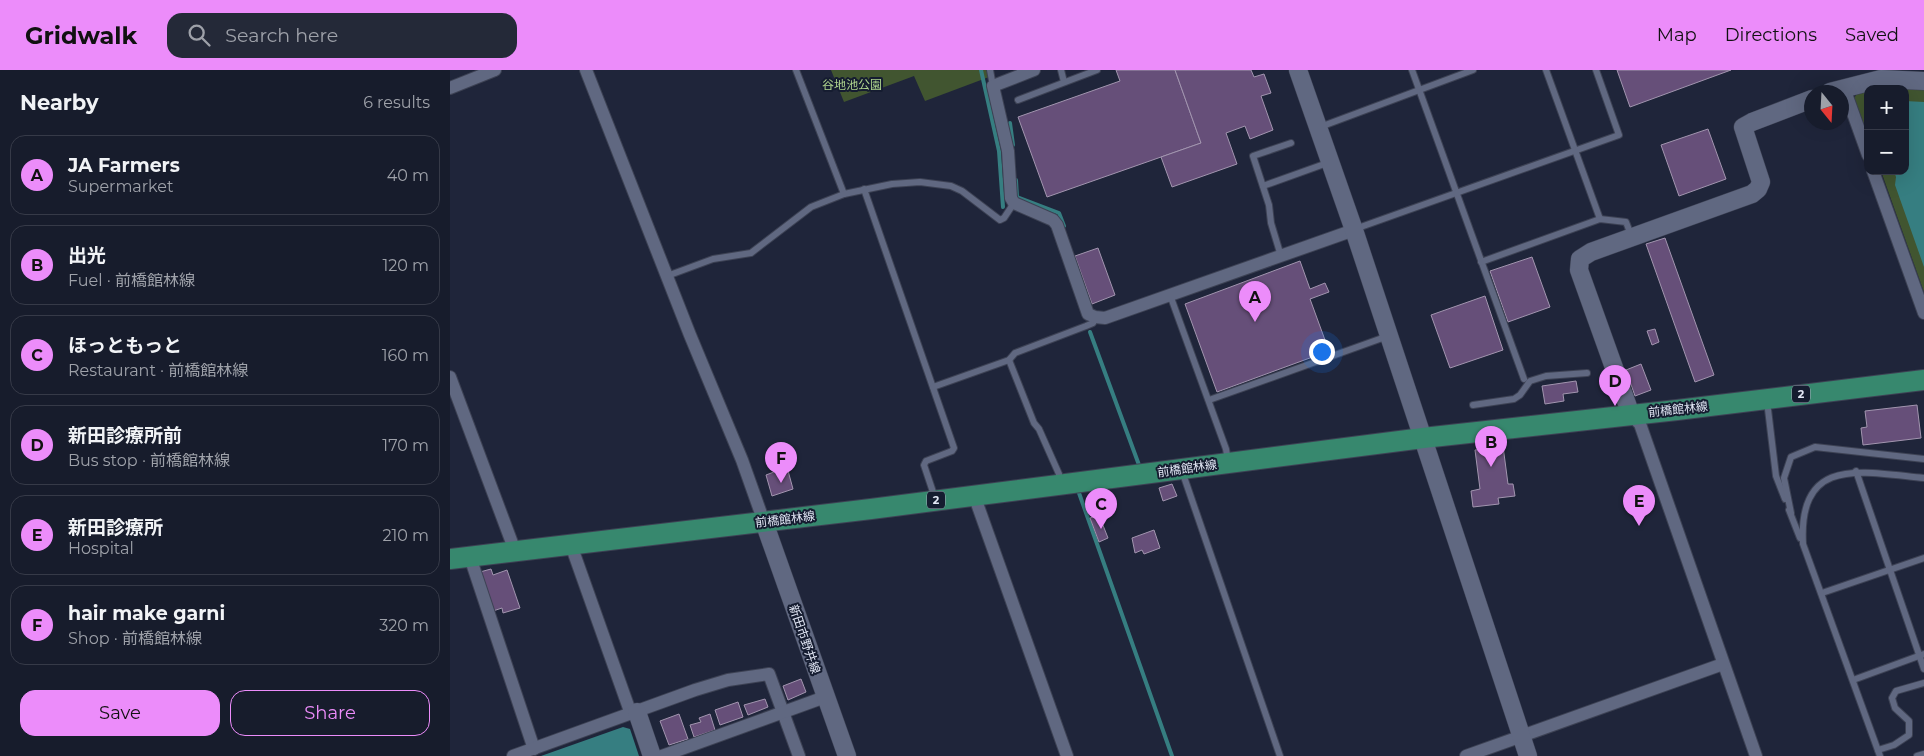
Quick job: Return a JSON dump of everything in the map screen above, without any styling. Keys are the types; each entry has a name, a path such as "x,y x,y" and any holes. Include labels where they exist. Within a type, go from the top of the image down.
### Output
{"main road":[{"name":"前橋館林線","path":"450,559 974,496 1422,438 1924,380"}],"street":[{"path":"450,88 495,70"},
{"path":"586,70 742,460 764,522"},
{"path":"1033,70 1011,74 994,86 1008,151 1010,194 1014,203 1053,220 1057,225 1088,314 1095,318 1104,318 1354,230"},
{"path":"1298,70 1354,230 1528,756"},
{"path":"1849,86 1897,74 1924,80"},
{"path":"1756,756 1640,424 1631,415 1578,264 1583,255 1752,194 1758,189 1760,182 1743,127 1804,103"},
{"path":"1849,115 1864,147"},
{"path":"1875,175 1924,313"},
{"path":"450,377 516,551"},
{"path":"974,496 1068,756"},
{"name":"新田市野井線","path":"764,522 847,756"},
{"path":"571,545 634,714 652,756"},
{"path":"470,557 534,749"},
{"path":"1466,756 1723,664"},
{"path":"513,756 728,680 769,674 799,756"},
{"path":"662,756 825,697"}],"lane":[{"path":"796,70 844,194"},
{"path":"990,70 994,86"},
{"path":"1060,70 1064,82"},
{"path":"1018,100 1097,70"},
{"path":"1412,70 1524,379"},
{"path":"1318,127 1473,70"},
{"path":"1546,70 1600,220"},
{"path":"1354,230 1619,135 1596,70"},
{"path":"1281,256 1263,186 1253,156 1291,143"},
{"path":"1263,186 1330,162"},
{"path":"667,276 713,259 752,253 782,227 812,207 844,194 864,189 920,182 952,186 962,191 1000,220 1004,218 1014,203"},
{"path":"864,189 954,448 952,451 926,461 924,465 933,492 933,501"},
{"path":"1481,262 1600,220 1626,222 1632,238"},
{"path":"1170,295 1226,449 1228,463"},
{"path":"934,387 1009,360 1015,353 1086,326 1092,323 1095,318"},
{"path":"1209,400 1389,336"},
{"path":"1009,360 1034,423 1039,429 1059,474 1058,485"},
{"path":"1473,406 1514,399 1520,395 1530,382 1546,376 1587,373"},
{"path":"1767,399 1776,476 1822,593 1879,753 1894,746 1909,735 1909,721 1895,708 1892,698 1896,691 1924,683"},
{"path":"1790,513 1784,478 1791,457 1800,452 1815,447 1924,459"},
{"path":"1181,469 1280,756"},
{"path":"1803,544 1802,522 1807,504 1816,489 1830,476 1856,471 1924,478"},
{"path":"1856,471 1922,655 1924,669"},
{"path":"1822,593 1924,558"},
{"path":"1853,680 1922,655"},
{"path":"1917,756 1924,754"}],"green space":[{"name":"谷地池公園","path":"831,70 987,70 989,77 925,101 914,76 844,102"},
{"path":"1909,88 1924,88 1924,292 1882,175 1909,175"},
{"path":"1864,90 1864,125 1854,98 1859,91"}],"shaded area":[{"path":"1909,101 1924,102 1924,267 1895,185 1895,175 1909,175"},
{"path":"623,727 630,729 639,756 541,756"}],"building":[{"path":"1116,70 1175,70 1201,143 1047,197 1018,117 1120,81"},
{"path":"1175,70 1251,70 1254,77 1264,74 1271,93 1261,96 1273,130 1250,139 1245,126 1226,133 1237,164 1172,187 1161,157 1201,143"},
{"path":"1617,70 1731,70 1630,107"},
{"path":"1708,129 1726,179 1679,196 1661,145"},
{"path":"1665,238 1714,375 1695,382 1646,244"},
{"path":"1098,248 1115,295 1092,304 1075,256"},
{"path":"1532,257 1550,307 1508,322 1490,271"},
{"path":"1300,261 1310,289 1325,283 1329,292 1310,299 1329,351 1217,392 1185,304"},
{"path":"1485,296 1503,350 1450,368 1431,315"},
{"path":"1655,329 1659,342 1652,345 1647,331"},
{"path":"1641,364 1651,390 1635,396 1626,370"},
{"path":"1576,381 1578,392 1563,394 1564,401 1545,404 1542,386"},
{"path":"1917,405 1921,438 1863,445 1861,428 1867,427 1865,411"},
{"path":"1503,446 1508,484 1513,484 1515,496 1498,498 1499,504 1473,507 1471,491 1480,489 1475,450"},
{"path":"787,467 793,489 772,496 766,475"},
{"path":"1172,484 1177,496 1163,501 1159,488"},
{"path":"1099,515 1108,538 1099,542 1090,518"},
{"path":"1154,530 1160,548 1144,554 1142,550 1135,553 1132,538"},
{"path":"491,569 493,575 507,570 520,608 503,613 502,608 493,611 480,572"},
{"path":"801,679 806,692 788,700 783,686"},
{"path":"765,699 768,707 748,715 744,705"},
{"path":"738,702 743,717 720,725 715,710"},
{"path":"679,714 688,739 669,745 660,721"},
{"path":"710,714 715,730 694,737 690,725 701,722 699,718"}],"waterway":[{"path":"981,70 999,151 1003,207"},
{"path":"1010,123 1013,145"},
{"path":"1016,180 1017,197 1059,213 1064,226"},
{"path":"1090,332 1139,465"},
{"path":"1079,493 1172,756"}],"place":[{"name":"JA Farmers","path":"1255,322"},
{"name":"新田診療所前","path":"1615,406"},
{"name":"出光","path":"1491,467"},
{"name":"hair make garni","path":"781,483"},
{"name":"新田診療所","path":"1639,526"},
{"name":"ほっともっと","path":"1101,529"}]}
